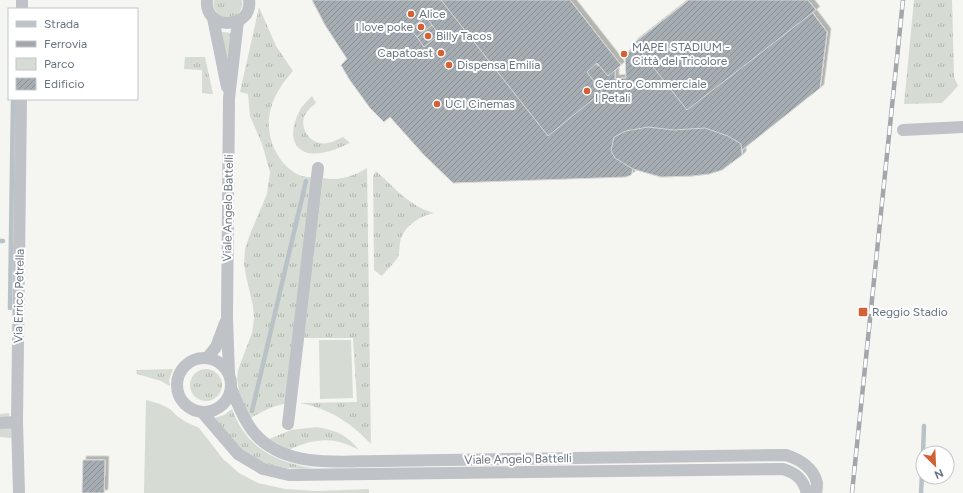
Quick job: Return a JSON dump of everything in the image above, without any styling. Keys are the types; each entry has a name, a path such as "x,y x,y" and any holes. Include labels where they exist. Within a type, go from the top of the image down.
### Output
{"street":[{"name":"Viale Angelo Battelli","path":"207,0 209,12 213,18 230,98"},
{"name":"Viale Angelo Battelli","path":"249,0 248,10 238,21 230,98 227,318 231,388 243,415 259,438 276,449 291,456 305,460 319,461 786,455 796,458 807,466 817,483 816,493"},
{"path":"213,18 221,23 229,24 238,21"},
{"name":"Via Errico Petrella","path":"19,493 17,422 21,100"},
{"path":"903,130 963,127"},
{"path":"288,424 318,168"},
{"name":"Viale Angelo Battelli","path":"227,318 216,347 207,358 193,360 186,365 181,371 178,379 178,388 180,396 185,404 202,412 238,454 263,469 289,475 783,469 798,476 803,482 807,493"},
{"path":"207,358 224,366 229,374"},
{"path":"202,412 218,408 229,396 231,388"},
{"path":"0,423 17,422"}],"green space":[{"path":"214,0 242,0 241,8 238,14 228,18 217,13 214,7"},
{"path":"914,0 952,0 954,77 958,86 942,103 904,104"},
{"path":"259,7 276,46 293,71 280,88 271,108 269,126 272,144 281,161 295,173 305,177 316,178 286,403 270,408 250,418 239,392 237,379 238,370 252,333 254,318 253,306 244,264 245,249 267,194 270,172 262,144 250,116 248,94 240,92"},
{"path":"222,32 232,33 228,70"},
{"path":"185,57 205,57 213,94 202,93 202,70 184,69"},
{"path":"312,96 316,103 306,113 303,123 309,137 317,142 330,143 343,137 350,143 334,150 316,154 305,152 295,144 293,132 296,119 301,108"},
{"path":"367,168 371,444 355,429 339,418 321,409 300,403 357,402 353,338 304,338 323,178 346,178"},
{"path":"376,171 410,201 425,210 434,213 414,221 410,225 401,238 398,257 382,276 374,270 373,176"},
{"path":"319,340 351,340 353,398 320,399"},
{"path":"173,369 169,380 170,386 161,381 137,374 136,370"},
{"path":"209,369 215,371 220,376 222,385 220,394 215,399 203,401 197,399 192,394 190,382 192,376 197,371"},
{"path":"146,400 170,409 186,422 199,428 223,459 239,473 258,483 285,489 317,491 369,489 369,493 144,493"},
{"path":"232,409 238,422 253,443 274,457 286,462 313,468 296,469 280,467 264,463 248,455 234,443 215,418 224,415"},
{"path":"9,413 12,438 0,437 0,414"},
{"path":"317,427 341,434 350,440 359,450 341,442 324,440 307,443 289,450 269,439 291,430"}],"building":[{"name":"Centro Commerciale I Petali","path":"312,0 549,0 598,66 608,59 615,68 615,79 626,78 625,55 638,45 646,54 717,0 803,0 827,32 820,88 742,150 742,155 722,170 709,174 692,176 661,177 633,169 631,175 626,177 453,183 424,155 390,117 384,122 370,108 341,65 347,59 325,25"},
{"path":"441,0 570,0 621,65 608,76 597,63 587,72 602,92 548,136"},
{"path":"689,0 808,0 816,10 687,110 634,43"},
{"name":"I love poke","path":"426,17 432,25 417,37 410,29"},
{"name":"Billy Tacos","path":"432,25 439,35 424,47 417,37"},
{"path":"648,127 674,130 705,128 728,136 741,144 742,155 722,170 709,174 661,177 633,169 615,158 611,151 614,137 626,131"},
{"path":"83,460 105,460 104,493 82,493"}],"waterway":[{"path":"10,308 13,100"},
{"path":"252,411 306,181"},
{"path":"923,445 924,426"},
{"path":"921,485 921,493"}],"railway":[{"path":"852,493 903,0"}],"place":[{"name":"Alice","path":"411,14"},
{"name":"I love poke","path":"421,27"},
{"name":"Billy Tacos","path":"428,36"},
{"name":"Capatoast","path":"441,53"},
{"name":"MAPEI STADIUM - Città del Tricolore","path":"624,54"},
{"name":"Dispensa Emilia","path":"449,65"},
{"name":"Centro Commerciale I Petali","path":"587,91"},
{"name":"UCI Cinemas","path":"437,104"},
{"name":"Reggio Stadio","path":"863,312"}]}
